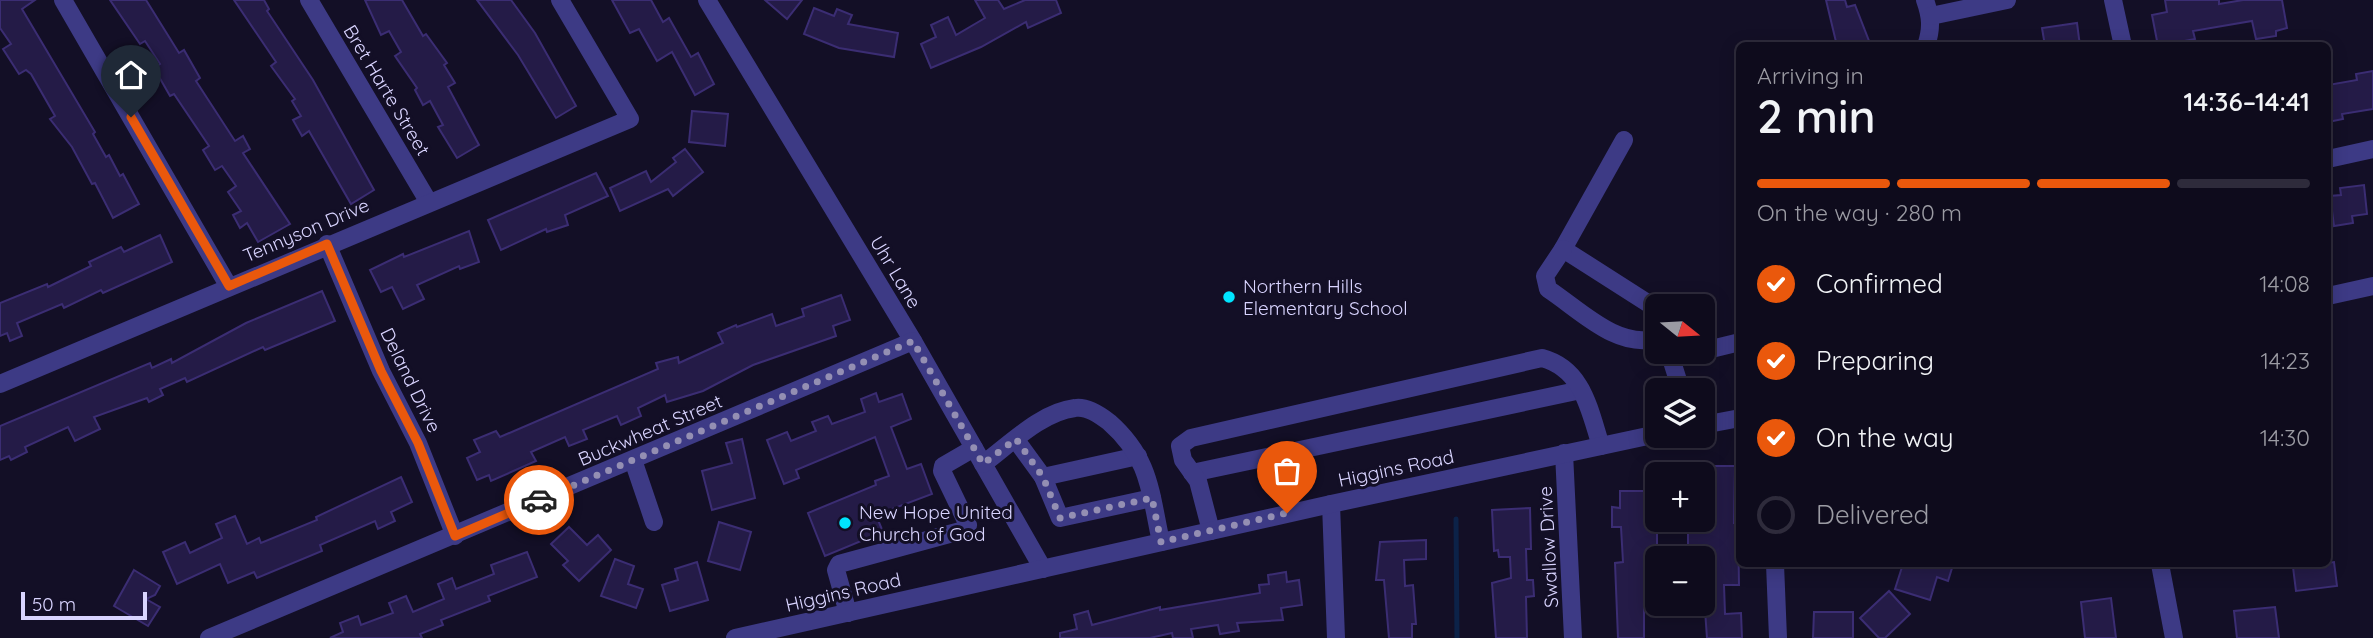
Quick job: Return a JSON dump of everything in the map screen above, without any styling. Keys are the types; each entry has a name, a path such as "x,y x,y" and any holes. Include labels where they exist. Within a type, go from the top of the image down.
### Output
{"street":[{"path":"63,0 229,286"},
{"name":"Bret Harte Street","path":"309,0 428,201"},
{"name":"Tennyson Drive","path":"0,384 428,201 630,119 560,0"},
{"name":"Uhr Lane","path":"707,0 913,341 1043,569"},
{"path":"1927,42 1931,32 1928,8 2007,0"},
{"path":"2113,0 2122,42"},
{"path":"1624,140 1545,276 1548,289 1625,340 1645,341"},
{"path":"2331,158 2373,149"},
{"name":"Deland Drive","path":"327,244 381,371 418,443 455,536"},
{"path":"1563,249 1645,301"},
{"path":"2331,295 2373,286"},
{"name":"Buckwheat Street","path":"209,638 913,341"},
{"path":"1715,348 1736,342"},
{"path":"1211,531 1198,481 1183,460 1180,446 1191,438 1542,358 1560,363 1574,377 1601,446"},
{"path":"1192,473 1581,390"},
{"path":"983,464 1045,419 1076,407 1099,414 1135,448 1152,498 1161,542"},
{"path":"1715,423 1736,419"},
{"name":"Higgins Road","path":"735,638 1645,437"},
{"path":"1016,439 1043,477 1060,518 1152,498"},
{"path":"848,613 836,570 839,564 964,530 968,525 942,471 943,466 974,448"},
{"name":"Swallow Drive","path":"1564,453 1573,638"},
{"path":"1043,477 1138,456"},
{"path":"633,460 654,522"},
{"path":"1331,504 1336,638"},
{"path":"1775,567 1778,638"},
{"path":"2161,567 2174,638"}],"building":[{"path":"0,0 35,0 22,9 95,132 93,134 106,157 109,155 120,176 123,174 139,204 113,218 95,183 92,184 72,147 50,119 55,116 31,74 26,70 19,74 3,49 11,44 0,28"},
{"path":"110,0 146,0 179,53 184,50 200,78 196,81 235,141 243,136 250,149 243,153 290,224 258,242 247,223 240,228 233,215 241,211 228,192 236,186 222,166 215,170 203,150 209,146 174,94 170,96 154,68 160,64 145,41 140,44"},
{"path":"234,0 264,0 269,9 267,11 313,80 374,190 351,204 309,131 302,136 293,120 301,116 292,101 295,99 271,66 276,62"},
{"path":"365,0 402,0 423,36 426,34 447,63 444,65 455,83 448,87 479,145 457,158 438,127 443,125 430,101 423,105 415,90 417,88 395,56 401,52 389,31 381,35"},
{"path":"477,0 511,0 535,33 576,106 556,118 518,55"},
{"path":"612,0 651,0 663,22 669,18 691,57 698,53 714,84 695,95 672,52 657,61 639,29 630,33"},
{"path":"765,0 802,0 787,19"},
{"path":"975,0 998,0 1004,9 1025,0 1056,0 1061,13 1028,28 1026,22 981,47 931,68 921,44 936,37 931,25 948,17 956,35 985,18"},
{"path":"1826,0 1845,0 1847,7 1855,5 1869,42 1836,42"},
{"path":"2165,0 2219,0 2219,4 2243,0 2282,0 2287,28 2276,31 2276,36 2256,39 2252,21 2193,31 2195,39 2157,42 2152,15 2167,12"},
{"path":"814,8 834,16 837,9 852,15 848,24 898,33 894,57 839,48 804,34"},
{"path":"2077,23 2079,42 2044,42 2042,28"},
{"path":"2373,71 2373,109 2342,114 2343,119 2331,121 2331,84 2357,80 2356,74"},
{"path":"692,111 728,114 725,146 689,142"},
{"path":"685,149 703,172 673,196 668,189 620,211 610,188 646,171 651,182 676,162 673,158"},
{"path":"596,173 608,196 565,215 568,225 547,232 546,229 501,250 488,220"},
{"path":"2364,185 2367,214 2352,216 2353,223 2334,226 2331,196 2341,195 2340,188"},
{"path":"469,231 479,262 460,269 459,266 417,285 424,299 403,309 392,287 381,292 370,270 403,254 404,257"},
{"path":"160,235 172,262 103,293 101,290 64,308 62,304 17,323 22,336 10,341 7,333 0,336 0,303 47,284 48,287 91,266 89,262 121,247 124,252"},
{"path":"322,291 335,321 265,350 263,347 187,382 185,378 160,389 163,395 149,402 147,398 94,417 100,429 75,441 68,427 25,447 27,452 11,460 9,456 0,460 0,426 150,363 152,368 171,359 172,363 246,323"},
{"path":"841,295 850,320 833,326 836,336 753,365 703,391 667,402 665,395 638,408 641,416 621,425 617,416 583,430 587,439 569,446 565,437 531,452 536,461 491,481 489,475 477,480 467,458 480,452 474,440 496,431 500,437 658,369 656,363 678,357 679,363 723,343 718,333 736,325 737,327 772,314 776,326 804,316 802,309"},
{"path":"876,393 879,402 902,394 911,419 891,427 907,469 921,464 932,494 876,515 883,532 825,556 808,513 876,485 875,481 889,476 875,437 796,470 799,478 784,484 767,440 787,432 791,441 816,431 812,422 828,416 832,424 865,412 861,399"},
{"path":"742,439 755,498 712,510 702,471 732,463 726,443"},
{"path":"1715,466 1735,466 1734,523 1739,585 1724,585 1725,614 1741,613 1742,638 1707,638 1705,616 1715,616 1715,546 1688,546 1688,532 1715,532"},
{"path":"401,477 412,502 391,512 395,521 378,529 375,521 320,545 322,551 257,578 254,572 228,583 220,564 177,584 163,552 185,542 190,553 222,538 216,524 235,516 247,544 259,538 261,543 317,520 316,517"},
{"path":"1620,491 1645,491 1645,532 1657,532 1657,546 1645,546 1644,638 1618,638 1615,563 1623,562 1621,527 1612,527 1612,507 1620,508"},
{"path":"1530,508 1531,549 1526,549 1527,580 1533,580 1534,596 1526,597 1527,638 1496,638 1492,583 1511,578 1510,557 1499,557 1498,550 1494,551 1492,510"},
{"path":"719,522 751,532 740,570 708,561"},
{"path":"569,527 587,545 598,535 611,550 579,581 563,565 568,561 551,544"},
{"path":"1426,540 1426,559 1404,560 1405,586 1413,585 1416,624 1412,624 1412,638 1389,638 1384,580 1376,580 1380,542"},
{"path":"527,552 537,577 488,596 490,601 441,620 443,625 420,634 422,638 330,638 343,632 340,623 358,616 361,625 393,613 389,603 406,596 413,612 444,599 438,584 452,578 456,589 494,574 491,565"},
{"path":"615,559 634,566 628,584 643,589 636,608 601,596"},
{"path":"697,562 708,600 670,611 662,585 678,580 675,569"},
{"path":"2331,562 2334,562 2337,586 2296,591 2293,567 2331,567"},
{"path":"1902,567 1952,568 1948,581 1937,577 1930,600 1895,589"},
{"path":"134,570 160,586 155,595 146,599 160,607 148,626 114,606"},
{"path":"1286,572 1287,582 1299,580 1302,605 1281,608 1283,620 1237,623 1239,631 1220,634 1218,625 1191,629 1193,638 1173,638 1172,633 1150,638 1060,638 1060,633 1077,629 1074,615 1088,611 1092,625 1160,607 1160,610 1260,593 1259,585 1269,584 1268,575"},
{"path":"1889,591 1910,614 1885,638 1879,638 1860,618"},
{"path":"2111,598 2116,638 2085,638 2081,602"},
{"path":"2275,607 2279,638 2237,638 2234,611"},
{"path":"1814,612 1853,612 1853,638 1813,638"}],"waterway":[{"path":"1456,519 1457,638"}],"way so far":[{"path":"539,500 913,341 983,464 1016,439 1043,477 1060,518 1152,498 1161,542 1287,513"}],"place":[{"name":"Northern Hills Elementary School","path":"1229,297"},
{"name":"New Hope United Church of God","path":"845,523"}],"route":[{"path":"131,117 229,286 327,244 381,371 418,443 455,536 539,500"}]}
